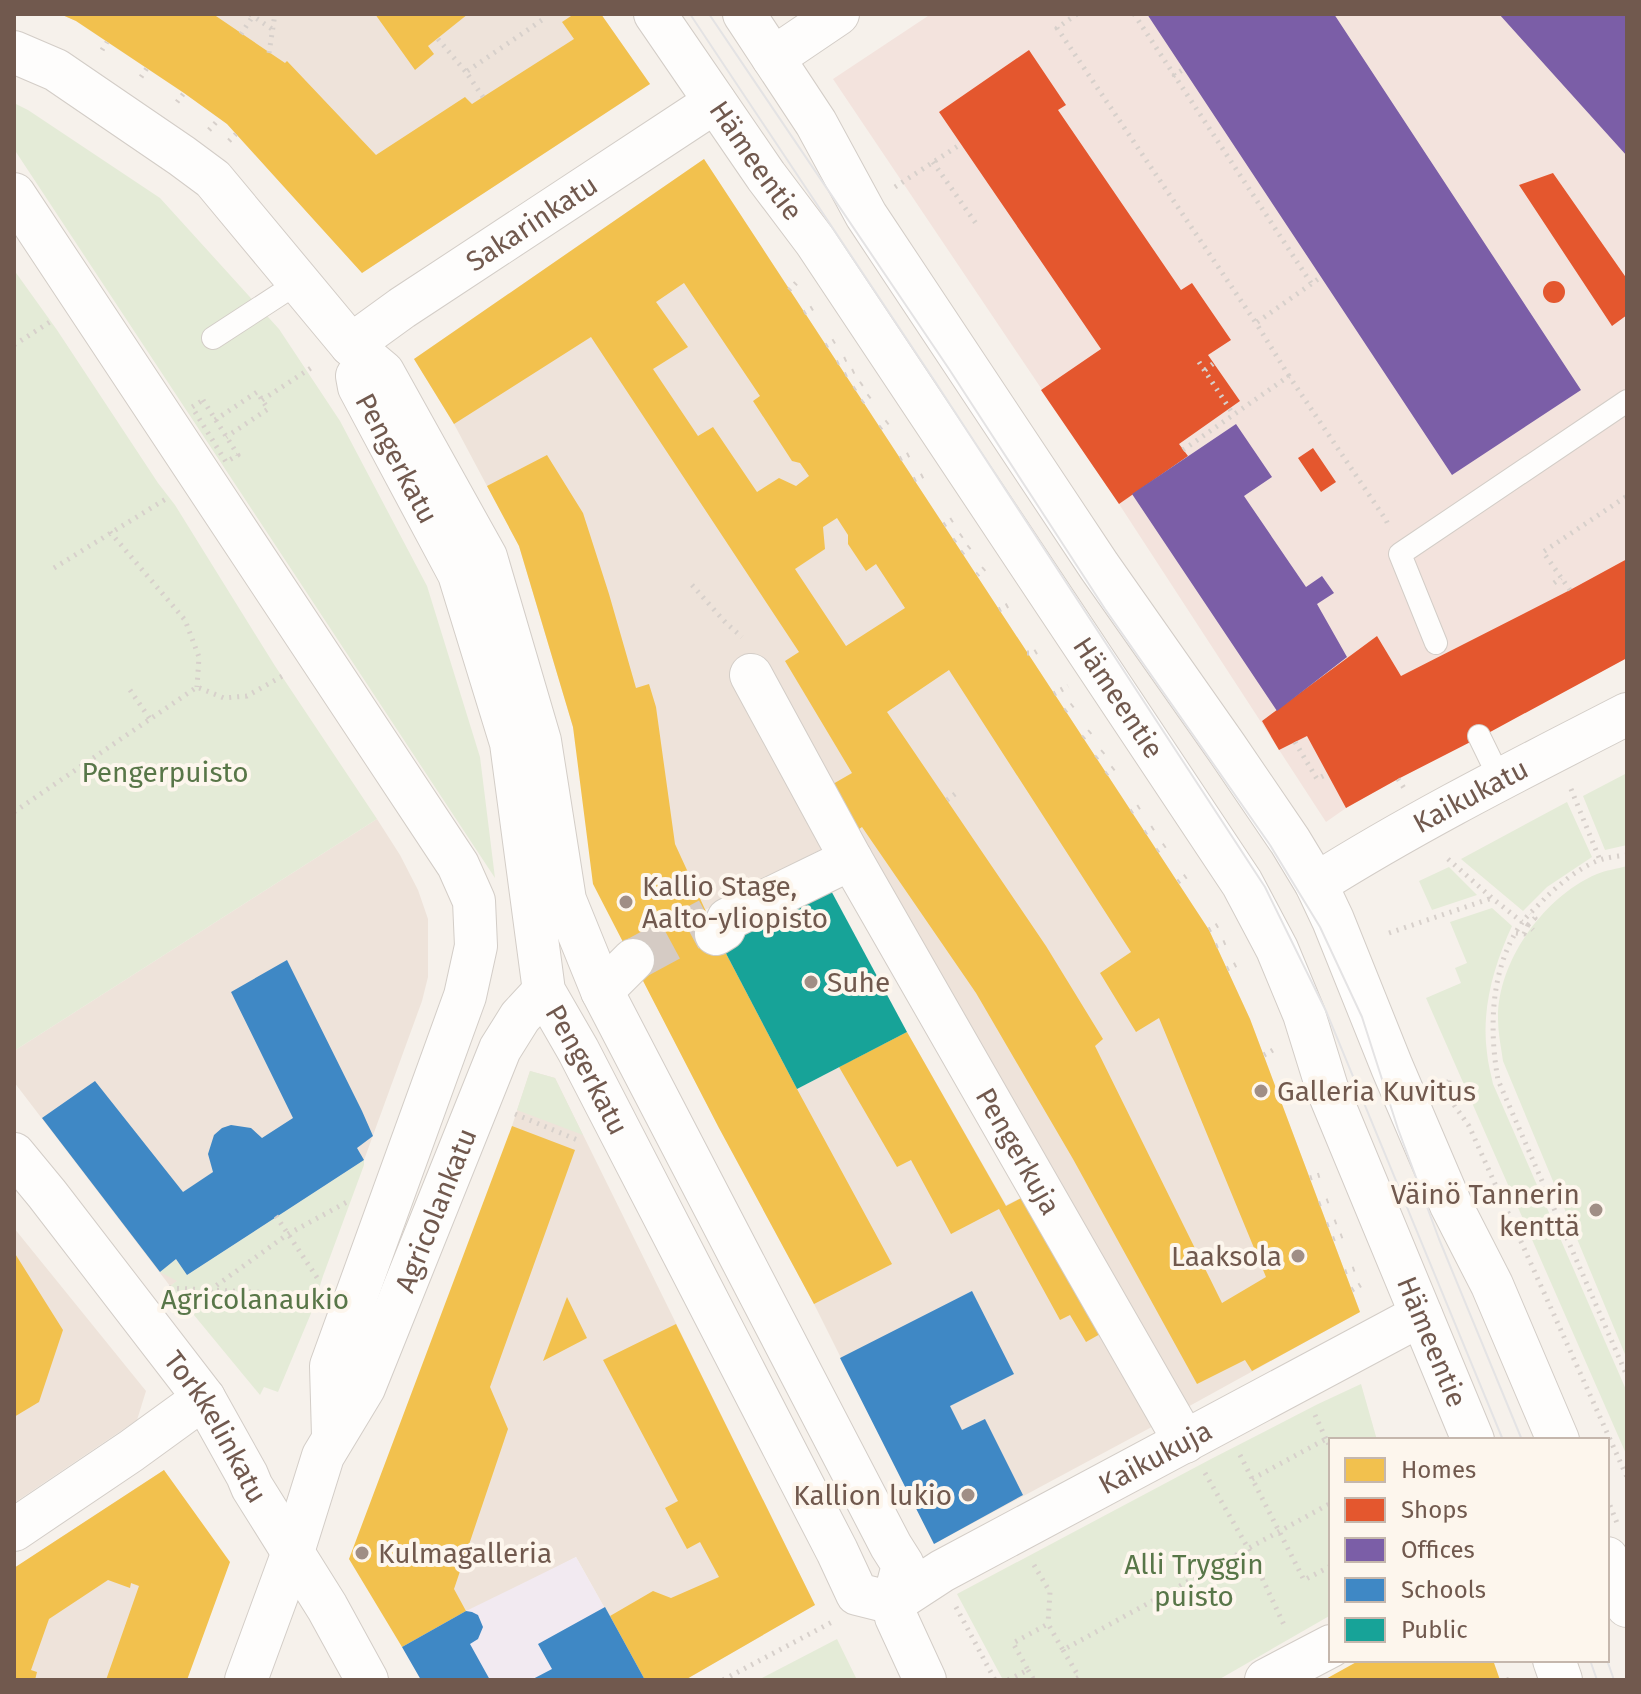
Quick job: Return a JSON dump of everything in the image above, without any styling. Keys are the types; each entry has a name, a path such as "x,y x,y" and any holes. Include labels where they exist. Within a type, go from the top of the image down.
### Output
{"street":[{"name":"Hämeentie","path":"655,14 766,176 815,241 1242,883 1277,949 1304,1014 1327,1088 1472,1438"},
{"name":"Hämeentie","path":"744,14 816,123 866,215 1099,566 1290,841 1316,884 1451,1205 1492,1285 1557,1438"},
{"path":"773,58 838,14"},
{"name":"Pengerkatu","path":"14,52 56,70 213,179 351,345 383,372 486,557 540,741 565,900 602,991 903,1565 893,1603 857,1594 578,1050 544,991 511,743 459,574 359,387 351,345"},
{"name":"Sakarinkatu","path":"351,345 402,308 715,102"},
{"name":"Agricolankatu","path":"14,194 458,865 474,901 476,946 465,996 331,1366 333,1436"},
{"name":"Pengerkuja","path":"751,675 851,859 1192,1453"},
{"name":"Kaikukatu","path":"1316,884 1403,832 1627,714"},
{"path":"718,924 851,859"},
{"path":"602,991 636,967"},
{"name":"Agricolankatu","path":"246,1680 293,1552 323,1456 364,1388 500,1049 520,1017 544,991"},
{"name":"Torkkelinkatu","path":"15,1157 204,1398 252,1487 327,1607 367,1680"},
{"name":"Kaikukuja","path":"893,1603 942,1571 1192,1453 1421,1315"},
{"path":"14,1530 204,1398"},
{"path":"1609,1563 1627,1606"},
{"path":"893,1603 896,1617 925,1680"},
{"path":"1266,1680 1316,1654"}],"lane":[{"path":"213,338 299,282"},
{"path":"1440,651 1400,554 1627,401"},
{"path":"1485,734 1506,776"}],"path":[{"path":"269,53 275,14"},
{"path":"1077,14 1057,28 1386,520 1400,554"},
{"path":"1134,14 1311,283"},
{"path":"241,34 252,15 272,29"},
{"path":"466,72 542,20"},
{"path":"438,39 483,97"},
{"path":"102,50 107,42"},
{"path":"141,77 147,68"},
{"path":"1173,76 1184,69"},
{"path":"177,102 184,93"},
{"path":"229,141 236,134"},
{"path":"892,190 961,144"},
{"path":"933,162 977,225"},
{"path":"1256,323 1321,277"},
{"path":"14,345 60,315"},
{"path":"1199,362 1233,415"},
{"path":"1205,370 1214,363"},
{"path":"262,400 314,366"},
{"path":"1183,450 1289,376"},
{"path":"206,405 215,420 228,439 268,409 257,392 215,420"},
{"path":"54,568 176,492"},
{"path":"1570,590 1543,552 1627,496"},
{"path":"110,532 185,620 199,657 197,687"},
{"path":"1554,583 1561,578"},
{"path":"692,585 726,623"},
{"path":"999,610 1013,602"},
{"path":"1031,655 1043,647"},
{"path":"197,687 224,698 247,696 288,672"},
{"path":"1054,694 1068,686"},
{"path":"14,812 197,687"},
{"path":"130,690 150,719"},
{"path":"1065,711 1078,700"},
{"path":"1083,738 1096,727"},
{"path":"1295,742 1317,779 1327,774"},
{"path":"1096,758 1109,746"},
{"path":"1106,774 1120,763"},
{"path":"1571,789 1600,860"},
{"path":"947,800 955,794"},
{"path":"1131,812 1147,802"},
{"path":"1145,833 1160,823"},
{"path":"1157,851 1172,840"},
{"path":"1627,855 1600,860 1555,888 1531,913 1535,918 1524,934 1516,933 1505,954 1497,983 1493,1047 1498,1080 1627,1376"},
{"path":"1448,859 1528,926"},
{"path":"1181,883 1189,873"},
{"path":"1389,933 1492,898"},
{"path":"1209,930 1218,925"},
{"path":"1216,946 1226,942"},
{"path":"1227,969 1237,964"},
{"path":"1264,1055 1273,1050"},
{"path":"507,1111 585,1143"},
{"path":"1310,1178 1320,1175"},
{"path":"210,1290 288,1234 344,1203 359,1199"},
{"path":"1319,1204 1330,1200"},
{"path":"165,1288 324,1293 276,1216"},
{"path":"1327,1225 1338,1221"},
{"path":"1333,1239 1344,1235"},
{"path":"1345,1272 1357,1268"},
{"path":"1352,1290 1362,1284"},
{"path":"1329,1444 1326,1439 1252,1479 1304,1580 1329,1567"},
{"path":"1192,1453 1316,1654"},
{"path":"1063,1650 1329,1504"},
{"path":"1029,1556 1050,1592 1048,1624 1079,1677 1074,1680"},
{"path":"954,1603 995,1680"},
{"path":"723,1680 836,1620"},
{"path":"1034,1680 1013,1643 1048,1624"},
{"path":"1008,1680 1028,1670"}],"shaded area":[{"path":"60,14 601,14 650,84 362,273 227,124 76,21"},
{"path":"931,14 1627,14 1627,658 1398,779 1326,822 1119,504 833,79"},
{"path":"704,159 1209,930 1250,1019 1360,1312 1184,1409 831,844 705,910 797,1089 907,1032 1006,1205 1031,1193 1161,1422 934,1544 814,1304 628,951 573,727 519,546 454,424 414,359"},
{"path":"377,819 418,890 428,919 428,977 364,1160 170,1286 14,1082 14,1051"},
{"path":"530,1071 555,1078 815,1605 685,1680 645,1680 576,1557 402,1647 512,1126"},
{"path":"14,1228 146,1391 137,1420 14,1503"},
{"path":"164,1470 187,1680 14,1680 14,1568"},
{"path":"576,1557 645,1680 421,1680 402,1647 466,1611"}],"green space":[{"path":"14,103 160,198 279,329 340,421 427,586 480,757 495,878 14,149"},
{"name":"Pengerpuisto","path":"14,270 175,505 275,666 377,819 14,1051"},
{"path":"1627,773 1627,845 1605,850 1583,796"},
{"path":"1567,802 1592,857 1547,887 1523,911 1461,859"},
{"name":"Väinö Tannerin kenttä","path":"1627,866 1627,1359 1503,1061 1498,1019 1500,997 1515,953 1543,914 1578,884 1600,873"},
{"path":"1449,867 1477,895 1432,910 1419,881"},
{"path":"1492,908 1512,926 1495,972 1486,1020 1488,1061 1493,1084 1627,1392 1627,1456 1426,998 1461,983 1455,968 1467,963 1450,922"},
{"path":"530,1071 555,1078 583,1135 517,1110"},
{"name":"Agricolanaukio","path":"364,1160 312,1311 278,1392 264,1387 260,1395 170,1286 177,1281 160,1272 176,1259 187,1275"},
{"name":"Alli Tryggin puisto","path":"1361,1384 1376,1438 1329,1438 1329,1616 1218,1680 1003,1680 957,1594"},
{"path":"837,1639 857,1680 758,1680"}],"building: Homes":[{"path":"60,14 213,14 285,63 287,61 376,155 465,97 472,104 574,39 562,22 574,14 601,14 650,84 362,273 227,124 76,21"},
{"path":"375,14 468,14 428,46 434,54 415,70"},
{"path":"704,159 1209,930 1250,1019 1360,1312 1252,1371 1245,1360 1197,1384 1073,1159 976,993 862,827 852,834 826,788 852,773 785,661 799,652 591,337 454,424 414,359","holes":["684,283 760,396 753,401 792,461 800,463 809,476 796,486 779,478 757,492 713,427 698,436 653,369 688,347 656,302","837,518 848,535 848,544 866,571 876,564 905,608 846,646 795,569 825,549 823,527","949,670 1131,952 1100,973 1136,1032 1159,1018 1266,1277 1222,1303 1095,1046 1103,1039 1046,946 887,712"]},
{"path":"547,455 583,513 636,688 649,684 656,707 675,844 720,942 892,1264 814,1304 593,884 573,727 519,546 487,486"},
{"path":"907,1032 1006,1206 1031,1193 1109,1329 1086,1342 1070,1315 1060,1320 999,1209 951,1234 911,1160 897,1167 839,1067"},
{"path":"512,1126 575,1150 490,1387 508,1429 454,1589 466,1611 402,1647 349,1559"},
{"path":"14,1252 63,1330 39,1402 14,1417"},
{"path":"567,1297 587,1338 543,1361"},
{"path":"676,1324 815,1605 685,1680 645,1680 610,1616 653,1591 671,1598 719,1577 700,1542 687,1549 665,1508 678,1501 603,1360"},
{"path":"164,1470 230,1562 187,1680 106,1680 139,1586 131,1583 130,1588 108,1580 49,1619 31,1670 37,1672 35,1680 14,1680 14,1568"},
{"path":"1356,1662 1494,1662 1500,1680 1324,1680"}],"building: Shops":[{"path":"1029,50 1066,105 1058,110 1181,290 1192,283 1231,340 1208,355 1240,401 1179,444 1188,456 1119,504 1041,390 1101,349 939,112"},
{"path":"1553,173 1627,279 1627,315 1612,326 1519,185"},
{"path":"1554,281 1562,284 1565,292 1562,300 1554,303 1546,300 1543,292 1546,284"},
{"path":"1313,448 1336,482 1321,492 1298,458"},
{"path":"1627,559 1627,658 1346,808 1307,736 1279,750 1262,721 1377,636 1401,676"}],"building: Offices":[{"path":"1147,14 1334,14 1581,390 1452,475"},
{"path":"1499,14 1627,14 1627,156"},
{"path":"1236,424 1272,477 1244,496 1306,587 1322,576 1334,593 1317,604 1347,657 1277,711 1132,494"}],"building: Schools":[{"path":"287,960 373,1136 357,1148 364,1160 187,1275 176,1259 160,1272 42,1118 95,1081 183,1192 213,1172 208,1154 214,1135 222,1128 231,1125 251,1128 262,1138 293,1118 231,992"},
{"path":"972,1291 1014,1374 950,1406 962,1430 985,1419 1023,1495 934,1544 840,1358"},
{"path":"605,1607 645,1680 531,1680 552,1669 538,1644"},
{"path":"466,1611 478,1615 483,1627 478,1639 470,1644 490,1680 421,1680 402,1647"}],"building: Public":[{"name":"Suhe","path":"828,885 907,1032 797,1089 720,942"}],"tunnel":[{"path":"633,960 709,919"}],"tram line":[{"path":"690,14 934,380 1265,887 1326,1011 1502,1438"},
{"path":"709,14 949,369 1105,609 1270,845 1320,927 1362,1017 1398,1129 1439,1239 1521,1438"},
{"path":"1591,1662 1597,1680"},
{"path":"1608,1662 1614,1680"}],"place":[{"name":"Kallio Stage, Aalto-yliopisto","path":"626,902"},
{"name":"Suhe","path":"811,982"},
{"name":"Galleria Kuvitus","path":"1261,1091"},
{"name":"Väinö Tannerin kenttä","path":"1596,1210"},
{"name":"Laaksola","path":"1298,1256"},
{"name":"Kallion lukio","path":"968,1495"},
{"name":"Kulmagalleria","path":"362,1553"}]}
